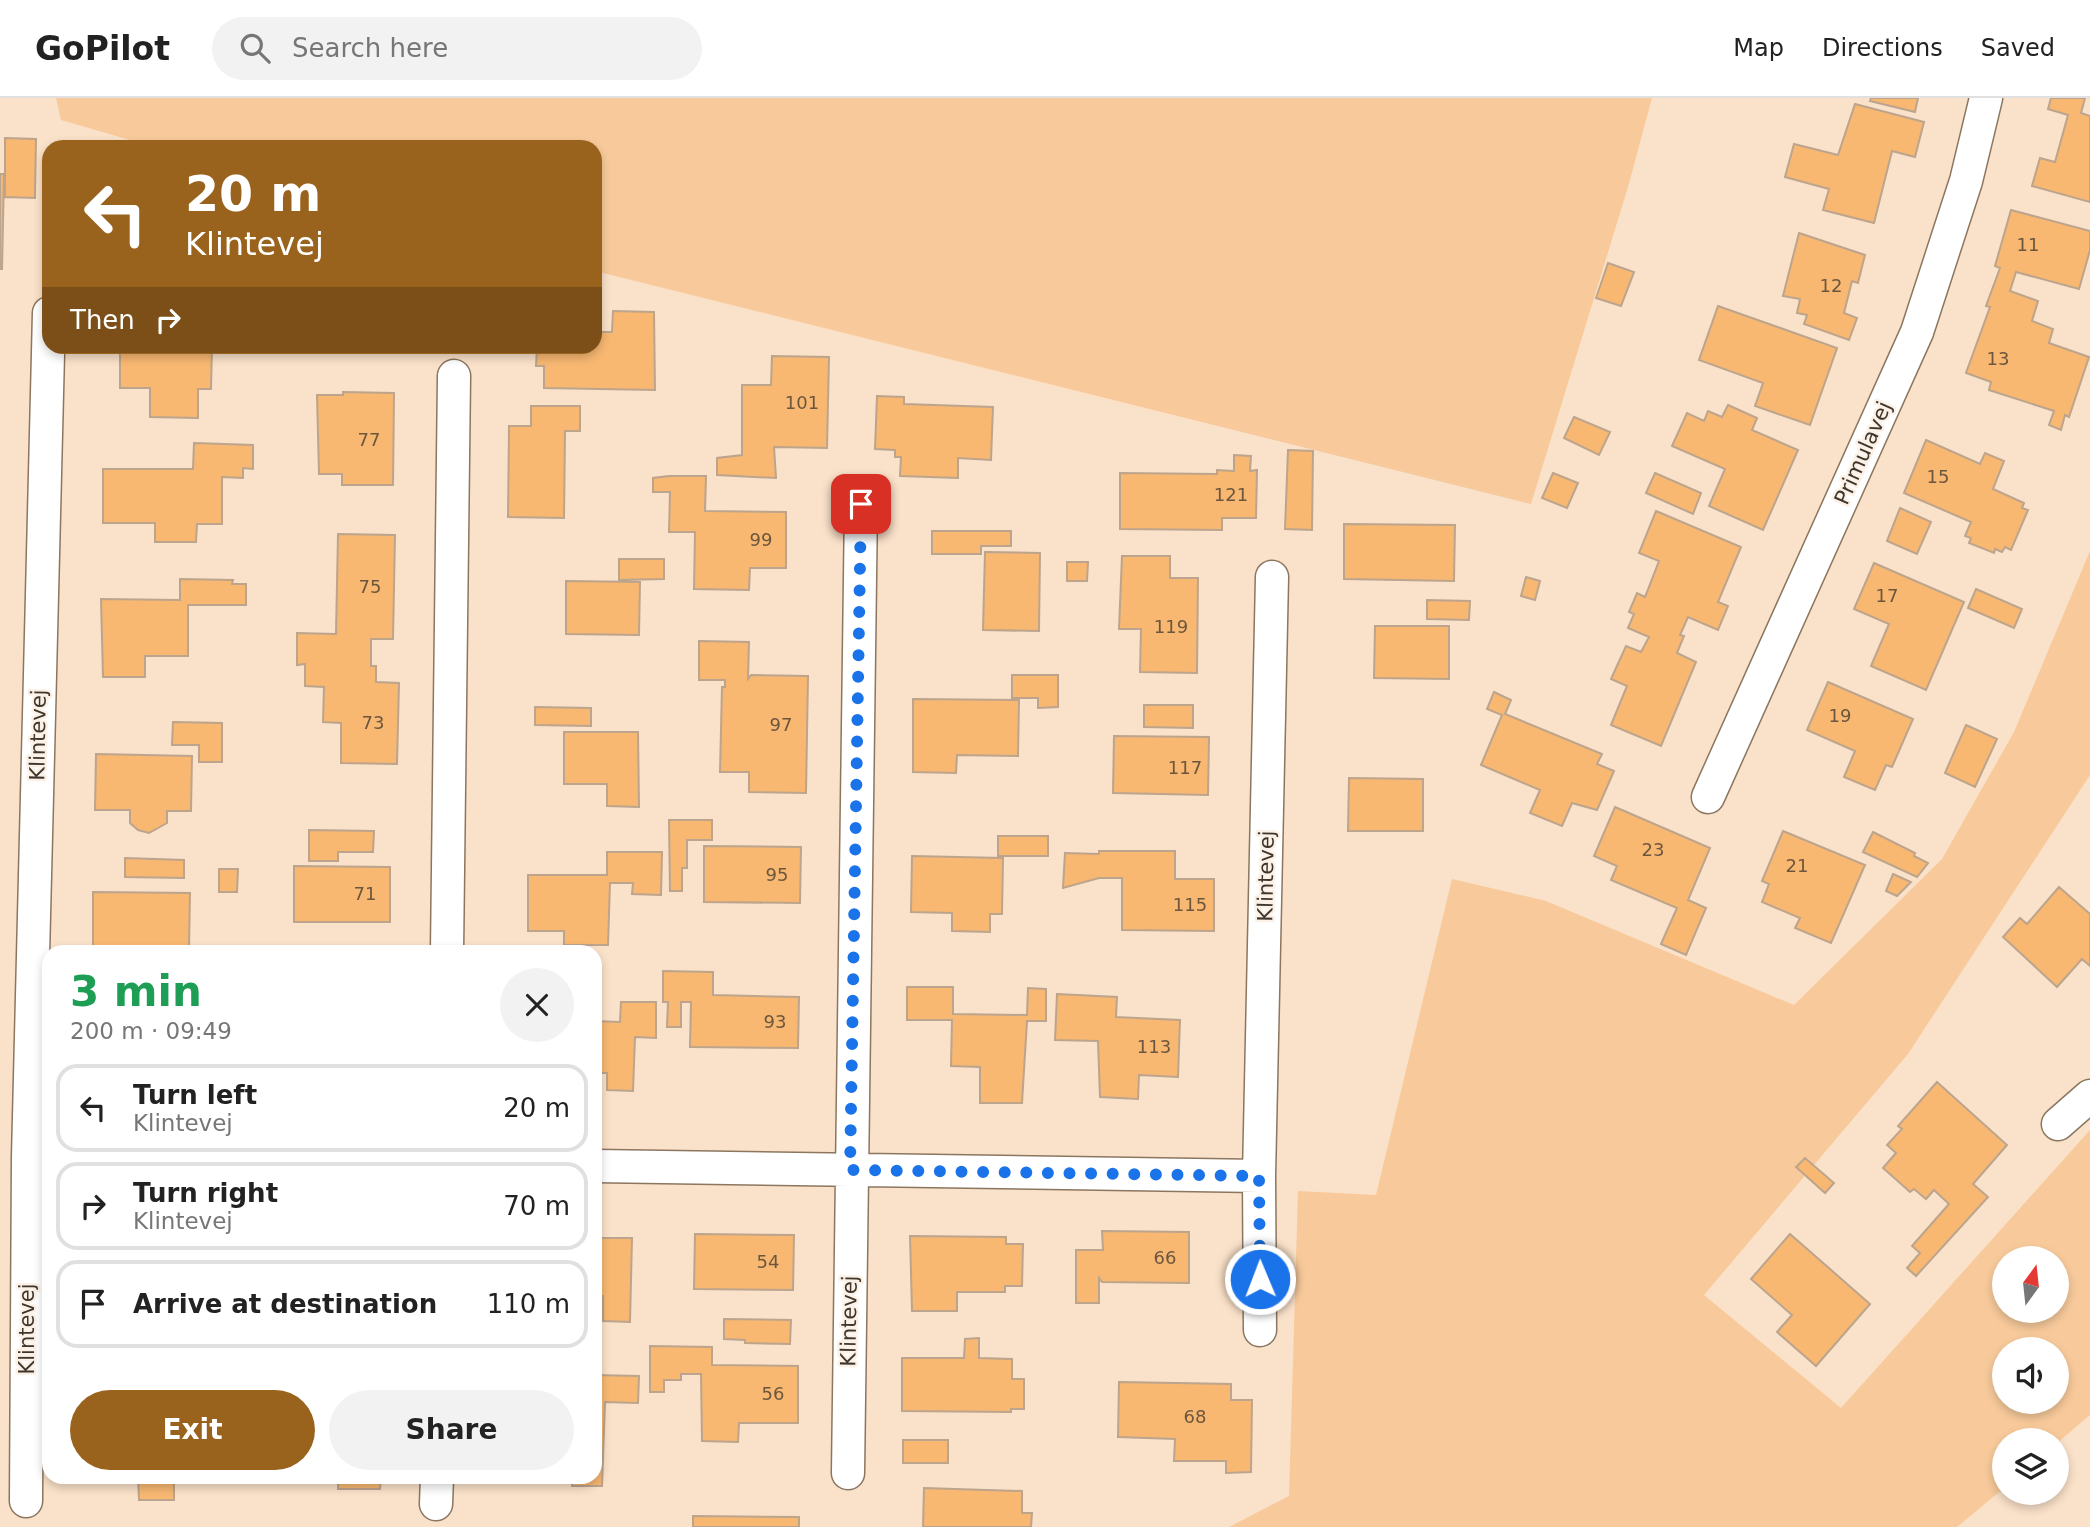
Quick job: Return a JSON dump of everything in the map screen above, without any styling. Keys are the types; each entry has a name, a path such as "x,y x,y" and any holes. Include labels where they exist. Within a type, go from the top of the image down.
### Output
{"street":[{"name":"Primulavej","path":"1708,797 1917,332 1966,181 1986,98"},
{"name":"Klintevej","path":"26,1501 26,1157 48,354"},
{"path":"447,945 454,376"},
{"name":"Klintevej","path":"848,1473 861,504"},
{"name":"Klintevej","path":"1260,1331 1259,1176 1272,576"},
{"path":"2058,1124 2090,1096"},
{"path":"602,1166 1259,1176"}],"shaded area":[{"path":"56,98 1652,98 1628,187 1531,504 602,273 602,140 130,140 61,120"},
{"path":"2090,551 2090,775 1908,1054 1704,1295 1841,1408 2090,1130 2090,1415 2069,1433 2069,1428 1992,1428 1992,1498 1957,1527 1229,1527 1289,1496 1298,1191 1376,1195 1452,879 1546,901 1794,1005 1942,859 2014,732"}],"building":[{"path":"1871,98 1918,98 1915,112 1870,101"},
{"path":"2051,98 2085,98 2081,113 2090,116 2090,202 2032,186 2040,158 2055,162 2068,115 2048,109"},
{"path":"1855,104 1924,122 1915,157 1892,151 1874,223 1823,210 1829,189 1785,177 1794,144 1838,155"},
{"path":"5,138 36,139 35,198 5,197"},
{"path":"0,174 4,174 2,269 0,269"},
{"path":"2011,210 2090,231 2090,250 2079,289 2016,272 2010,291 2038,301 2032,321 2053,329 2049,343 2089,357 2069,417 2065,415 2061,430 2049,425 2054,411 1989,390 1991,382 1966,373 1990,307 1986,306 2000,268 1995,266"},
{"path":"1799,233 1865,255 1858,283 1852,281 1844,313 1857,318 1849,340 1804,324 1807,315 1797,313 1800,299 1783,296"},
{"path":"1608,263 1634,272 1621,306 1596,298"},
{"path":"1718,306 1837,348 1810,425 1755,406 1763,383 1699,360"},
{"path":"613,311 654,312 655,390 544,388 544,366 536,366 537,354 602,354 602,332 612,332"},
{"path":"120,354 212,354 211,389 198,389 198,418 150,417 150,388 120,388"},
{"path":"772,356 829,357 827,448 774,447 776,478 717,475 717,458 742,455 742,385 771,385"},
{"path":"343,392 394,393 393,485 342,485 342,474 319,474 317,395 343,395"},
{"path":"877,396 904,397 904,404 993,407 991,460 958,458 958,478 900,476 901,457 895,457 895,450 875,449"},
{"path":"1728,405 1757,418 1752,430 1798,450 1763,530 1709,506 1725,469 1672,446 1687,413 1704,421 1708,411 1722,417"},
{"path":"531,406 580,406 580,431 565,431 564,518 508,517 509,426 531,426"},
{"path":"1574,417 1610,432 1599,455 1564,438"},
{"path":"1926,440 1980,464 1985,453 2004,461 1993,489 2024,503 2022,508 2028,510 2011,550 2005,547 2002,552 1995,549 1994,553 1969,543 1971,538 1965,536 1971,522 1904,493"},
{"path":"194,443 253,445 253,469 243,468 243,478 222,477 222,524 197,524 196,542 155,542 155,523 103,523 103,469 193,469"},
{"path":"1288,450 1313,451 1312,530 1285,529"},
{"path":"1234,455 1251,456 1250,471 1257,470 1256,518 1222,518 1222,530 1120,529 1120,473 1217,474 1217,470 1234,471"},
{"path":"1553,473 1578,483 1567,508 1542,498"},
{"path":"1655,473 1701,493 1693,514 1646,493"},
{"path":"706,476 705,511 786,512 786,568 750,568 749,590 694,589 695,532 669,532 670,492 653,492 653,478"},
{"path":"1900,508 1931,522 1917,554 1887,541"},
{"path":"1656,511 1741,547 1718,602 1728,606 1718,630 1688,617 1680,635 1684,636 1677,653 1696,662 1661,746 1611,725 1627,686 1611,679 1626,646 1641,652 1649,637 1628,628 1634,614 1629,612 1637,593 1645,597 1659,561 1639,553"},
{"path":"1344,524 1455,525 1454,581 1344,579"},
{"path":"932,531 1011,531 1011,546 981,546 981,554 932,554"},
{"path":"338,534 395,535 393,639 371,639 371,666 376,666 376,682 399,683 397,764 341,763 341,723 323,722 324,687 305,686 305,664 297,665 297,633 336,634"},
{"path":"985,552 1040,553 1039,631 983,630"},
{"path":"1122,556 1170,556 1170,578 1198,578 1197,673 1140,672 1141,629 1119,629"},
{"path":"619,559 664,559 664,579 619,580"},
{"path":"1067,562 1088,562 1087,581 1067,581"},
{"path":"1874,563 1964,602 1926,690 1871,666 1889,624 1854,609"},
{"path":"1526,577 1540,581 1535,600 1521,596"},
{"path":"180,579 233,580 232,584 246,584 246,605 188,605 188,656 145,656 145,677 103,677 101,599 180,600"},
{"path":"566,581 640,582 639,635 566,634"},
{"path":"1976,589 2022,609 2014,628 1968,608"},
{"path":"1427,600 1470,601 1469,620 1427,619"},
{"path":"1375,626 1449,626 1449,679 1374,678"},
{"path":"699,641 749,642 748,679 751,675 808,676 806,793 749,792 749,772 720,772 722,687 725,687 725,680 699,680"},
{"path":"1012,675 1058,675 1058,707 1038,708 1038,698 1012,698"},
{"path":"1828,682 1913,719 1892,767 1886,765 1875,790 1844,777 1855,751 1807,730"},
{"path":"1494,692 1511,700 1505,714 1602,754 1597,764 1614,771 1597,810 1572,803 1562,826 1530,813 1540,790 1481,765 1502,715 1487,709"},
{"path":"913,699 1019,700 1018,756 957,755 956,773 913,772"},
{"path":"1144,705 1193,705 1193,728 1144,727"},
{"path":"535,707 591,708 591,726 535,725"},
{"path":"173,722 222,723 222,762 199,762 199,745 172,745"},
{"path":"1966,725 1997,739 1975,787 1945,773"},
{"path":"564,732 638,732 639,807 607,806 607,784 564,784"},
{"path":"1114,736 1209,737 1208,795 1113,793"},
{"path":"96,754 192,756 191,811 167,811 167,823 149,833 138,830 130,823 130,810 95,810"},
{"path":"1349,778 1423,779 1423,831 1348,831"},
{"path":"1615,807 1710,848 1688,900 1706,908 1686,955 1661,944 1677,908 1611,880 1617,866 1594,856"},
{"path":"669,820 712,820 712,840 687,840 687,868 682,868 682,891 670,891"},
{"path":"309,830 374,831 373,852 338,852 338,861 309,861"},
{"path":"1783,831 1865,865 1831,943 1795,928 1800,918 1762,902 1769,884 1762,881"},
{"path":"1873,832 1915,853 1914,856 1928,863 1917,877 1863,852"},
{"path":"998,836 1048,836 1048,856 998,856"},
{"path":"704,846 801,847 800,903 704,902"},
{"path":"1099,851 1175,851 1175,879 1214,879 1214,931 1122,930 1122,878 1099,878 1063,888 1065,853 1099,854"},
{"path":"607,852 662,852 661,895 632,894 633,883 610,883 608,945 564,945 564,931 528,931 528,875 607,875"},
{"path":"912,856 1003,858 1002,914 990,914 990,932 952,931 952,913 911,912"},
{"path":"125,858 184,860 184,878 125,877"},
{"path":"294,866 390,867 390,922 294,922"},
{"path":"219,869 238,869 237,892 219,892"},
{"path":"1893,874 1911,882 1897,896 1886,891"},
{"path":"2059,887 2090,914 2090,966 2082,959 2057,987 2003,937 2020,918 2027,924"},
{"path":"93,892 190,893 189,945 93,945"},
{"path":"663,971 713,972 713,995 799,997 798,1048 690,1047 691,1002 681,1002 681,1027 667,1027 668,1002 663,1002"},
{"path":"907,987 953,987 953,1014 1027,1015 1028,988 1046,989 1046,1021 1027,1021 1022,1103 980,1103 980,1067 951,1066 952,1020 907,1020"},
{"path":"1057,994 1117,997 1116,1017 1180,1020 1178,1077 1139,1075 1138,1099 1100,1097 1098,1041 1055,1040"},
{"path":"621,1002 656,1002 656,1038 635,1037 633,1091 607,1090 607,1073 602,1073 602,1021 620,1022"},
{"path":"1937,1082 2007,1145 1973,1184 1988,1197 1916,1276 1907,1268 1920,1253 1912,1246 1949,1204 1934,1190 1926,1199 1914,1189 1910,1192 1883,1168 1896,1153 1887,1145 1902,1129 1898,1126"},
{"path":"1805,1158 1834,1183 1825,1193 1796,1167"},
{"path":"1102,1231 1189,1232 1189,1283 1102,1282 1099,1278 1099,1303 1076,1303 1076,1250 1103,1250"},
{"path":"695,1234 794,1235 793,1290 694,1289"},
{"path":"1790,1234 1870,1304 1816,1366 1777,1332 1792,1315 1751,1279"},
{"path":"910,1236 1006,1237 1006,1244 1023,1244 1022,1286 1005,1286 1005,1292 957,1292 957,1311 912,1311"},
{"path":"602,1238 632,1238 630,1322 603,1321"},
{"path":"724,1319 791,1320 790,1344 745,1343 745,1340 724,1339"},
{"path":"979,1338 979,1358 1012,1359 1012,1379 1024,1379 1024,1409 1011,1409 1011,1412 902,1411 902,1358 964,1358 965,1339"},
{"path":"650,1346 712,1347 712,1365 798,1366 798,1423 739,1423 738,1442 702,1441 701,1374 681,1374 681,1380 664,1380 664,1392 650,1392"},
{"path":"602,1375 639,1376 638,1403 605,1402 602,1486 572,1486 602,1484"},
{"path":"1119,1382 1231,1384 1231,1400 1252,1400 1251,1472 1226,1473 1226,1461 1174,1461 1175,1439 1118,1437"},
{"path":"903,1440 948,1440 948,1463 903,1463"},
{"path":"138,1484 174,1484 174,1500 139,1500"},
{"path":"338,1484 380,1484 380,1489 338,1489"},
{"path":"924,1488 1022,1491 1022,1513 1032,1513 1031,1527 923,1527"},
{"path":"693,1516 799,1517 799,1527 693,1527"}],"route":[{"path":"861,504 850,1170 1259,1176 1260,1279"}]}
